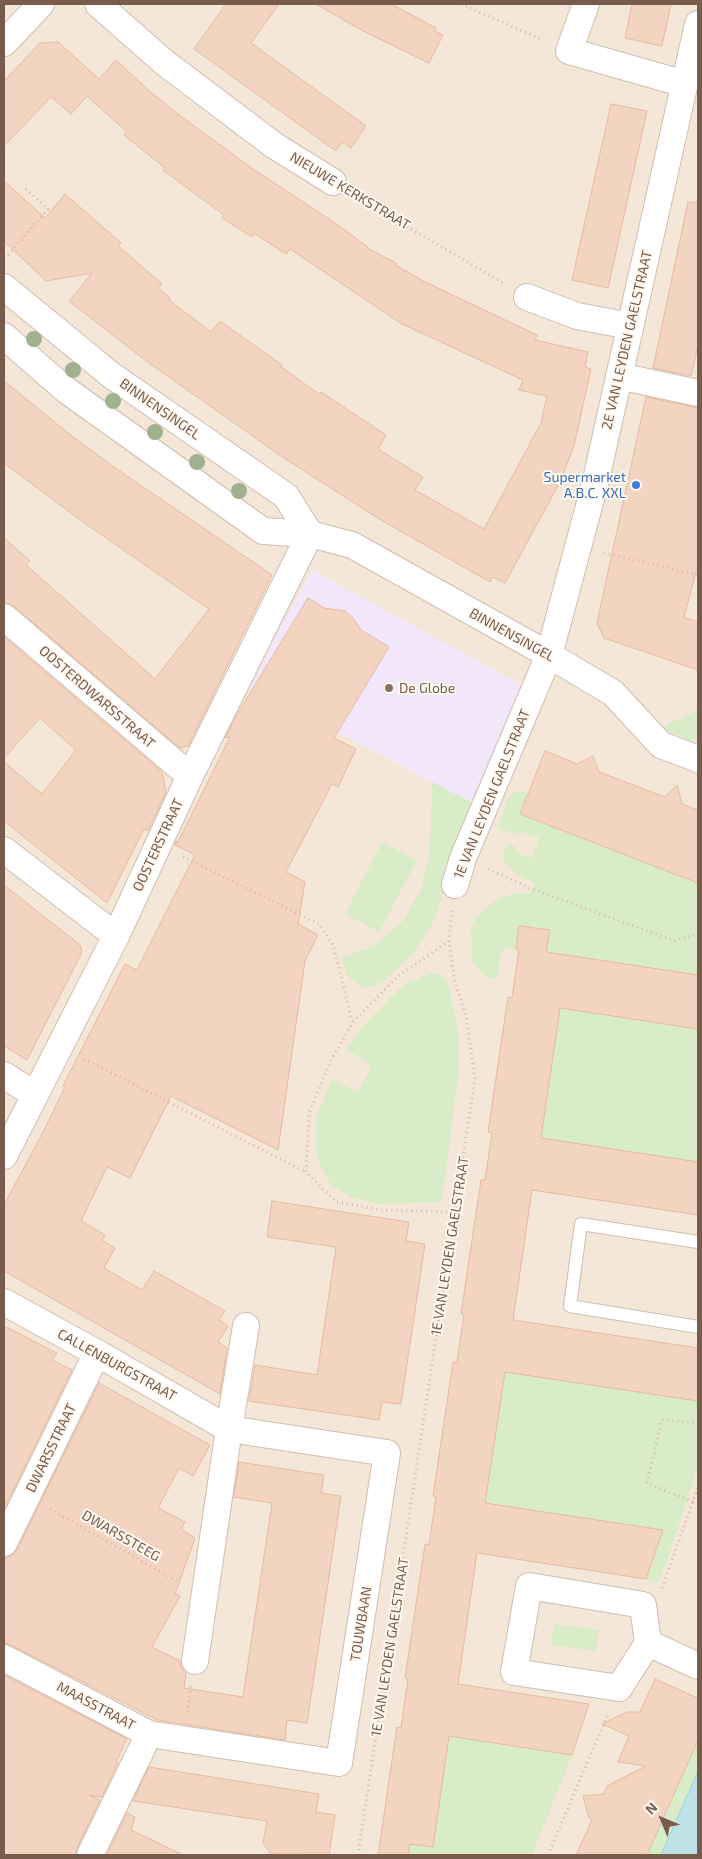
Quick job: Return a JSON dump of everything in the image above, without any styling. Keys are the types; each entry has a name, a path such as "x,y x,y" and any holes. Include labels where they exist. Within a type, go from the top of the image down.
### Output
{"street":[{"path":"4,43 41,4"},
{"name":"NIEUWE KERKSTRAAT","path":"98,4 165,63 275,146 333,182"},
{"path":"586,4 569,51 686,84"},
{"name":"2E VAN LEYDEN GAELSTRAAT","path":"548,654 595,484 698,24"},
{"name":"BINNENSINGEL","path":"4,287 111,375 286,496 310,534"},
{"path":"527,297 577,316 630,326"},
{"name":"BINNENSINGEL","path":"4,336 66,390 263,531 310,534 352,545 548,654 613,693 661,745 698,759"},
{"path":"619,376 698,393"},
{"name":"OOSTERSTRAAT","path":"4,1156 116,936 190,776 310,534"},
{"name":"OOSTERDWARSSTRAAT","path":"4,617 190,776"},
{"name":"1E VAN LEYDEN GAELSTRAAT","path":"455,885 463,858 548,654"},
{"path":"4,850 116,936"},
{"path":"4,1075 35,1095"},
{"name":"CALLENBURGSTRAAT","path":"4,1302 98,1353 229,1429"},
{"path":"195,1661 246,1326"},
{"name":"DWARSSTRAAT","path":"4,1543 98,1353"},
{"name":"TOUWBAAN","path":"149,1734 339,1763 387,1453 229,1429"},
{"path":"529,1586 644,1605 648,1643 619,1688 514,1672 529,1586"},
{"path":"648,1643 698,1666"},
{"name":"MAASSTRAAT","path":"4,1658 149,1734 90,1855"}],"lane":[{"path":"698,1242 581,1224 570,1306 698,1328"}],"path":[{"path":"461,4 569,51"},
{"name":"NIEUWE KERKSTRAAT","path":"333,182 527,297"},
{"path":"8,255 48,209 25,188"},
{"path":"579,543 611,555 698,575"},
{"path":"158,845 320,924 333,945 353,1022"},
{"path":"463,858 532,889 675,941 698,934"},
{"name":"1E VAN LEYDEN GAELSTRAAT","path":"358,1855 475,1078 466,1017 456,983 449,941 455,885"},
{"path":"306,1172 309,1113 331,1060 353,1022 398,976 449,941"},
{"path":"60,1046 306,1172 336,1202 381,1210 455,1212"},
{"path":"693,1502 647,1483 662,1420 698,1423"},
{"path":"644,1605 663,1587 698,1486"},
{"name":"DWARSSTEEG","path":"27,1496 204,1596"},
{"path":"182,1739 195,1661"},
{"path":"548,1855 619,1688"}],"shaded area":[{"path":"4,4 698,4 698,1855 4,1855"},
{"name":"De Globe","path":"312,570 529,689 475,804 249,687"}],"green space":[{"path":"698,710 698,734 694,742 660,728"},
{"path":"432,782 475,804 433,923 413,953 383,982 363,989 347,975 341,958 374,946 404,920 422,887 430,849"},
{"path":"519,790 528,794 521,814 698,883 698,975 546,952 549,930 520,926 516,949 505,948 501,952 497,979 484,976 472,961 471,927 477,917 493,902 516,893 530,894 535,883 516,874 502,858 508,844 516,847 514,852 532,858 539,838 522,832 520,836 497,827 510,795"},
{"path":"382,842 417,860 379,932 345,914"},
{"path":"431,973 442,976 449,987 459,1038 459,1069 442,1200 437,1202 378,1204 349,1197 332,1186 320,1166 316,1149 316,1118 332,1079 358,1092 372,1066 346,1049 362,1027 403,985"},
{"path":"539,1005 698,1029 698,1162 519,1135 544,1119 557,1028"},
{"path":"482,1368 698,1401 698,1467 667,1561 657,1583 646,1579 663,1530 463,1500"},
{"path":"554,1624 599,1630 596,1651 551,1645"},
{"path":"427,1733 572,1755 532,1855 408,1855 410,1844 433,1847 446,1756"},
{"path":"698,1740 698,1771 661,1855 647,1855"}],"water":[{"path":"698,1771 698,1855 661,1855"}],"building":[{"path":"226,4 279,4 251,43 366,126 351,148 342,142 336,151 194,49"},
{"path":"316,4 391,4 436,28 435,31 443,35 429,63 363,31"},
{"path":"632,4 671,4 662,46 625,38"},
{"path":"58,42 99,79 116,60 179,115 253,169 332,221 367,248 396,263 395,265 425,282 537,335 535,340 588,352 585,367 591,369 574,446 560,482 505,583 493,577 490,582 381,520 284,458 149,363 69,301 92,273 46,281 4,241 4,181 45,218 65,194 121,243 118,246 162,284 159,288 170,298 169,300 211,332 220,321 319,394 321,392 386,435 378,449 423,477 415,490 484,529 541,423 547,396 519,390 523,380 402,324 290,249 286,254 254,233 252,237 222,218 224,215 163,170 165,168 124,135 127,132 87,96 71,114 51,97 4,146 4,81 40,43"},
{"path":"611,104 647,111 608,288 572,280"},
{"path":"688,202 698,203 698,345 691,376 653,368"},
{"path":"4,381 111,465 272,575 188,746 180,748 14,606 4,602 4,538 30,561 26,565 155,679 209,609 83,522 4,463"},
{"path":"646,397 698,408 698,564 684,617 698,622 698,670 604,638 597,623"},
{"path":"308,598 324,608 345,611 353,618 361,630 389,647 334,738 356,749 338,787 332,784 286,872 305,882 298,924 318,935 305,961 278,1150 171,1096 130,1178 107,1167 81,1221 105,1235 102,1240 115,1248 104,1268 142,1290 154,1271 225,1311 219,1320 228,1326 218,1342 227,1348 220,1394 4,1271 4,1205 42,1134 65,1087 63,1086 125,964 137,970 195,855 175,845 176,841 177,844 230,737 225,738 235,718"},
{"path":"4,637 162,772 166,792 148,831 144,829 107,903 4,821 4,762 42,794 76,750 40,718 4,758"},
{"path":"545,751 577,764 593,756 599,772 665,797 677,785 682,804 698,810 698,883 520,814"},
{"path":"4,885 80,945 82,952 27,1060 4,1046"},
{"path":"519,926 550,930 546,952 698,975 698,1029 560,1008 541,1138 698,1162 698,1215 532,1190 513,1320 698,1348 698,1401 505,1372 485,1503 663,1530 646,1579 477,1553 458,1684 589,1704 572,1755 449,1736 433,1847 410,1844 408,1855 378,1855 397,1727 401,1728 408,1679 405,1678 425,1544 429,1545 436,1497 433,1496 453,1362 457,1362 464,1314 461,1314 481,1180 485,1180 492,1133 488,1132 508,997 512,998 519,950 516,949"},
{"path":"272,1201 409,1222 406,1241 425,1244 401,1404 382,1402 379,1420 249,1401 255,1365 317,1375 336,1247 267,1237"},
{"path":"4,1326 57,1353 52,1360 72,1370 4,1509"},
{"path":"99,1383 210,1445 193,1476 179,1468 158,1508 185,1522 181,1529 195,1538 175,1594 180,1596 152,1647 180,1661 181,1667 186,1673 184,1688 243,1697 272,1503 234,1497 239,1462 324,1475 321,1493 341,1496 307,1723 287,1720 285,1740 157,1720 4,1643 4,1558 12,1556 17,1550"},
{"path":"4,1675 127,1739 102,1797 89,1795 100,1800 75,1855 4,1855"},
{"path":"655,1679 698,1698 698,1740 647,1855 576,1855 592,1820 589,1818 583,1796 604,1794 607,1786 646,1766 618,1762 629,1736 602,1724 627,1712 640,1712"},
{"path":"149,1767 319,1794 316,1812 335,1815 329,1855 271,1854 263,1843 267,1821 133,1801"},
{"path":"127,1813 135,1817 131,1830 183,1855 107,1855"}],"place":[{"name":"Supermarket A.B.C. XXL","path":"636,485"},
{"name":"De Globe","path":"389,688"}]}
